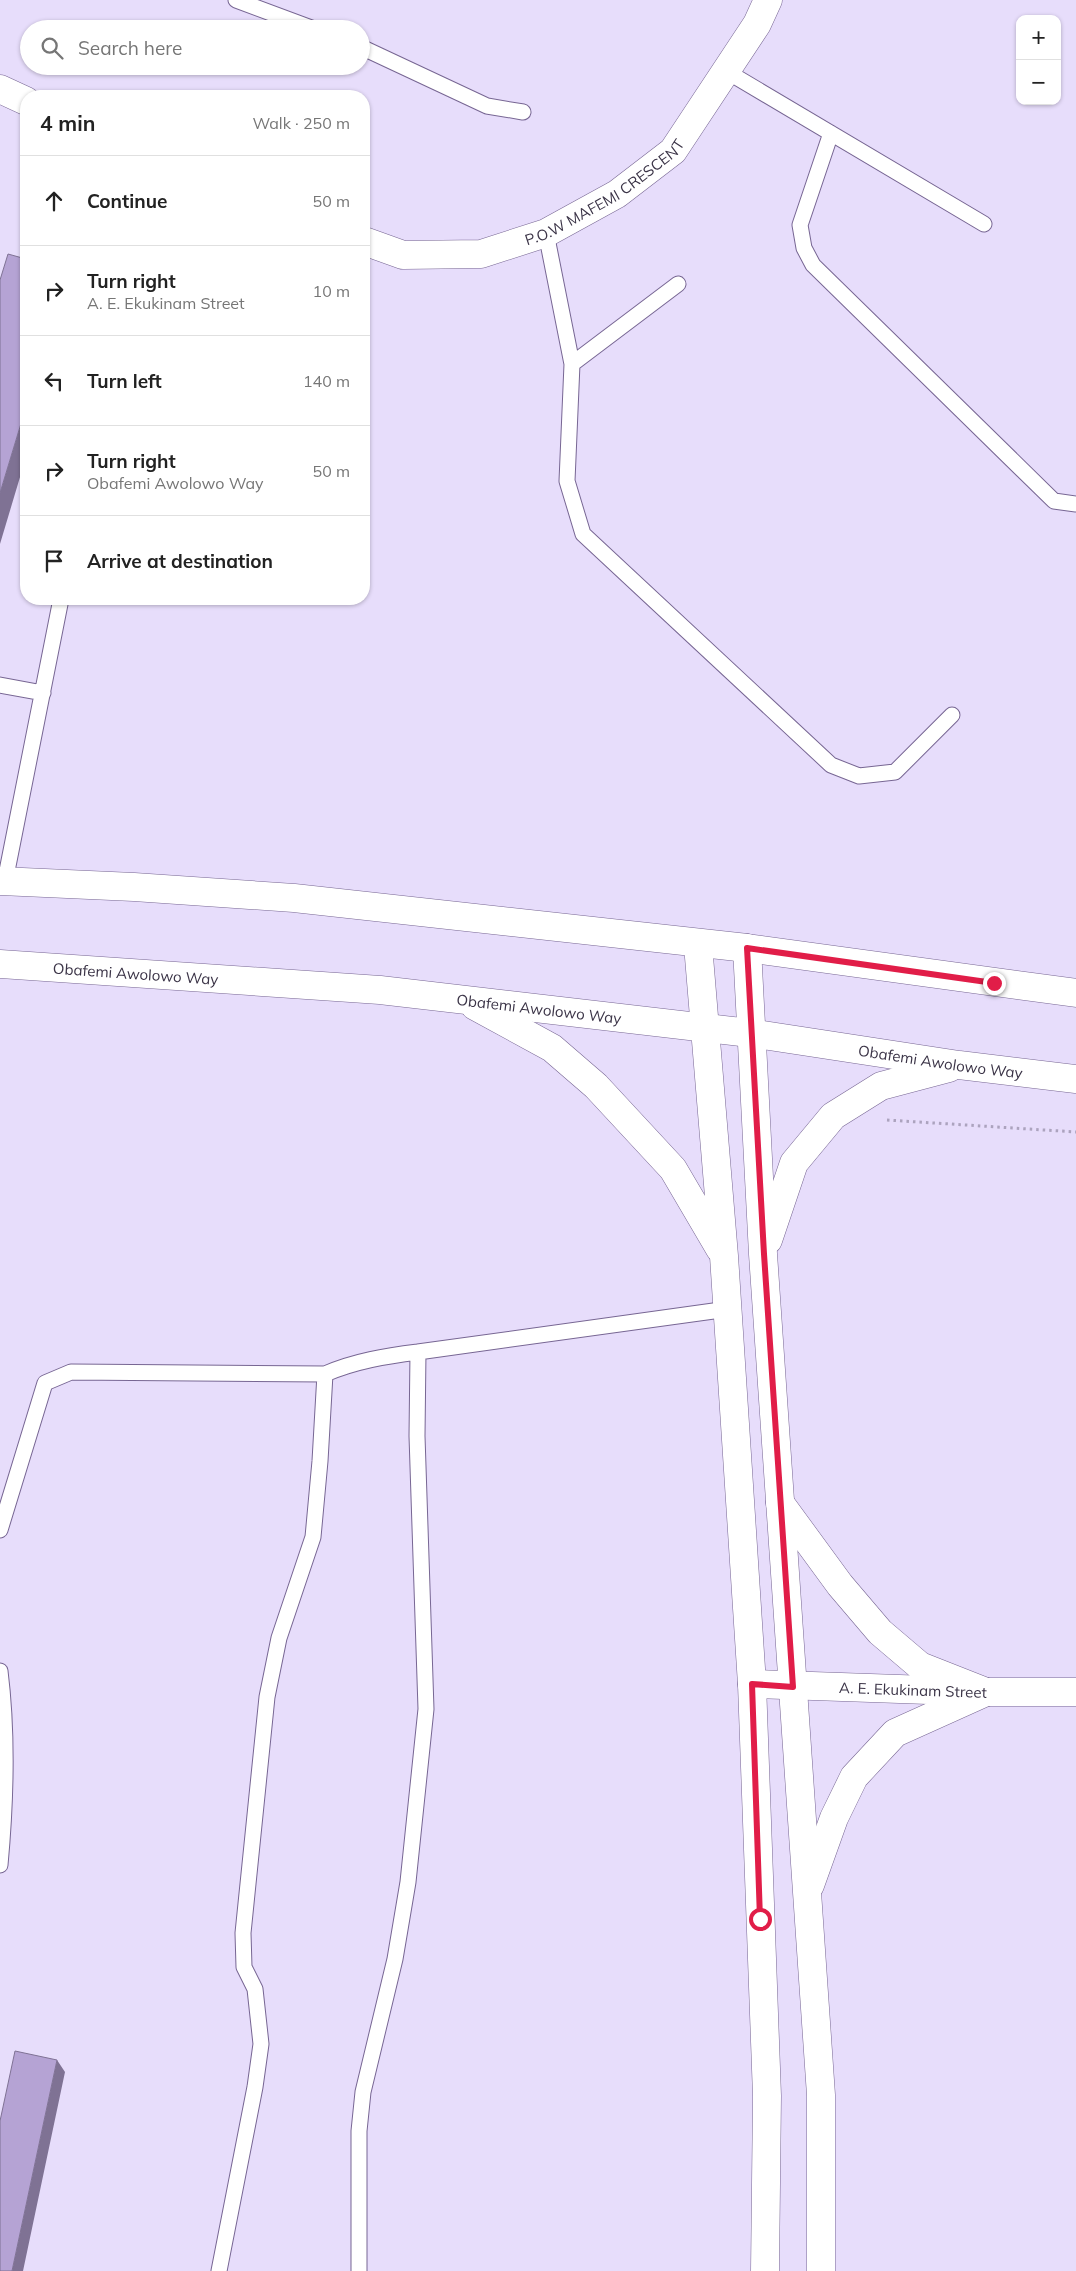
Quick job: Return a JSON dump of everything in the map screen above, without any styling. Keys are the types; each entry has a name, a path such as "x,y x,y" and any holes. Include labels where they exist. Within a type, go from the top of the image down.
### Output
{"main road":[{"name":"P.O.W MAFEMI CRESCENT","path":"370,242 403,255 481,254 546,233 617,194 673,151 757,24 768,0"},
{"path":"3,881 134,887 294,898 698,945 747,948 1076,993"},
{"path":"698,945 728,1309 752,1684 767,2096 765,2271"},
{"path":"747,948 750,1033 780,1503 821,2096 821,2271"},
{"name":"Obafemi Awolowo Way","path":"0,964 380,990 750,1033 960,1065 1076,1079"},
{"path":"463,999 552,1048 596,1086 673,1169 724,1256"},
{"path":"764,1254 794,1163 833,1116 881,1086 960,1065"},
{"path":"780,1503 840,1585 880,1632 920,1666 986,1692"},
{"name":"A. E. Ekukinam Street","path":"752,1684 793,1687 986,1692 1076,1692"},
{"path":"806,1895 834,1818 854,1778 895,1733 986,1692"}],"lane":[{"path":"236,0 290,20"},
{"path":"370,50 487,106 523,112"},
{"path":"726,71 984,224"},
{"path":"831,133 800,225 804,248 813,265 1054,501 1076,504"},
{"path":"546,233 572,364 567,481 583,534 831,765 859,776 894,772 952,715"},
{"path":"572,364 678,284"},
{"path":"3,881 60,605"},
{"path":"0,685 43,693"},
{"path":"0,1530 45,1383 71,1372 325,1374 346,1365 372,1359 728,1309"},
{"path":"359,2271 359,2131 363,2092 395,1959 408,1882 426,1709 417,1436 418,1352"},
{"path":"219,2271 255,2087 261,2044 255,1989 244,1968 243,1933 268,1697 279,1638 313,1537 325,1374"},
{"path":"0,1671 3,1697 6,1794 0,1865"}],"path":[{"path":"881,1120 1076,1132"}],"building":[{"path":"8,254 20,257 20,427 0,493 0,280"},
{"path":"15,2051 57,2060 12,2271 0,2271 0,2121"}],"route":[{"path":"760,1919 752,1684 793,1687 750,1033 747,948 994,983"}]}
